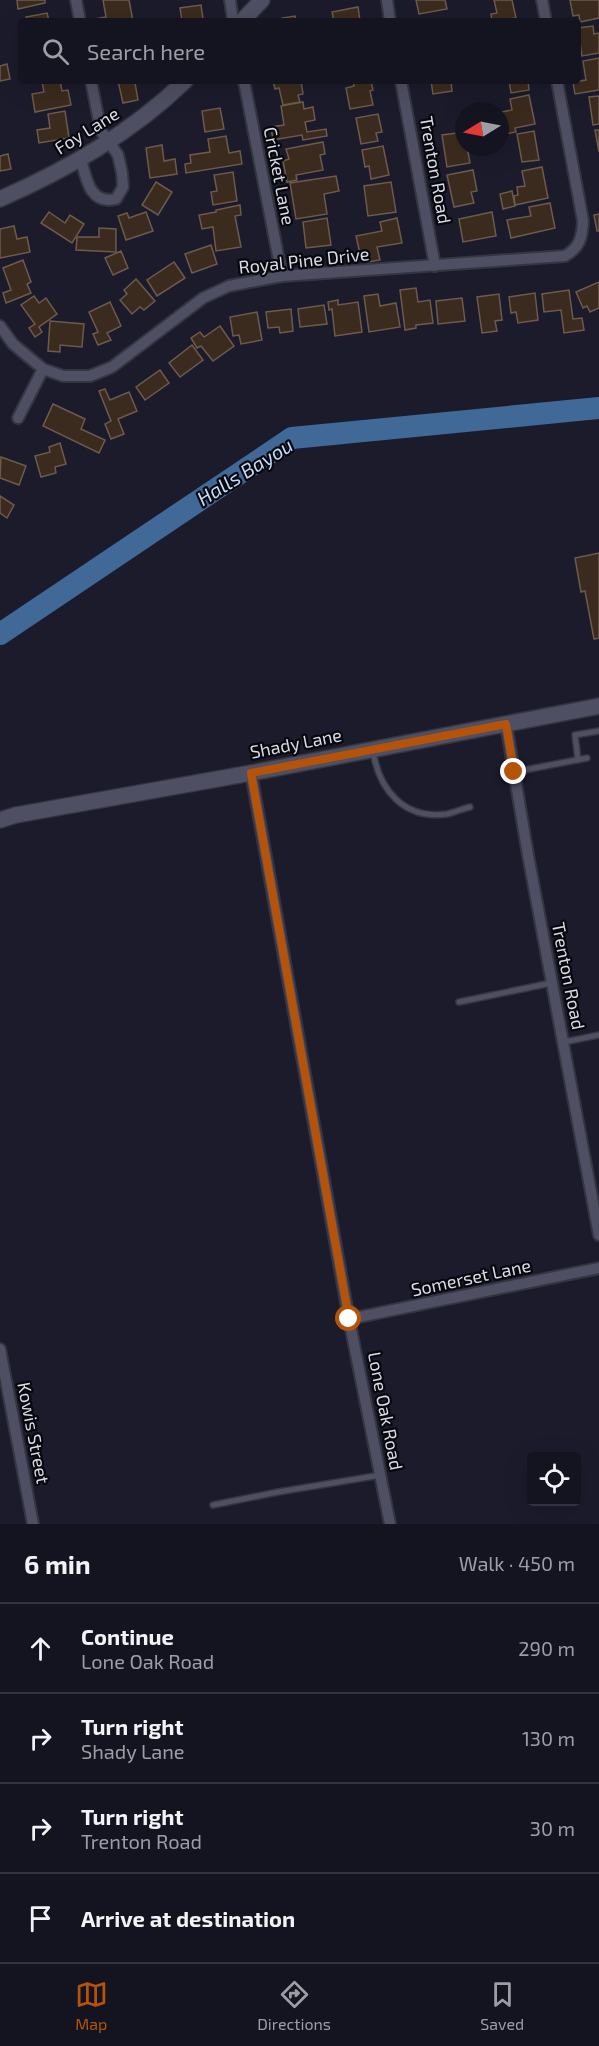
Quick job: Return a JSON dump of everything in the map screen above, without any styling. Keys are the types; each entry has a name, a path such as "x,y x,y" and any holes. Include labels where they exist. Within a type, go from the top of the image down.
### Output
{"street":[{"path":"76,0 79,18"},
{"path":"230,0 233,18"},
{"path":"245,18 262,0"},
{"path":"387,0 390,18"},
{"path":"542,0 545,18"},
{"path":"81,159 88,184 95,195 107,201 116,198 123,187 122,173 118,155 101,130 92,84"},
{"name":"Foy Lane","path":"0,199 34,184 109,143 162,103 182,84"},
{"name":"Cricket Lane","path":"245,84 282,276"},
{"name":"Trenton Road","path":"402,84 435,266"},
{"name":"Royal Pine Drive","path":"43,369 63,376 77,377 103,372 203,298 229,286 282,276 564,256 576,249 582,237 581,212 558,84"},
{"path":"0,326 13,344 43,369 18,418"},
{"name":"Shady Lane","path":"0,820 16,815 251,773 599,706"},
{"name":"Trenton Road","path":"506,724 599,1235"},
{"name":"Lone Oak Road","path":"251,773 349,1319 390,1524"},
{"name":"Somerset Lane","path":"349,1319 599,1268"},
{"name":"Kowis Street","path":"0,1349 33,1524"}],"lane":[{"path":"578,760 574,735 599,730"},
{"path":"372,749 381,780 391,795 404,806 424,814 447,814 470,807"},
{"path":"514,772 587,758"},
{"path":"459,1002 552,983"},
{"path":"564,1042 599,1035"},
{"path":"213,1505 381,1475"}],"building":[{"path":"17,0 45,0 45,3 18,9"},
{"path":"103,0 129,0 132,18 100,18 106,17"},
{"path":"416,0 445,0 447,9 419,14"},
{"path":"494,0 512,0 516,18 492,18 491,14 497,13"},
{"path":"570,0 599,0 599,18 581,22 579,15 573,16"},
{"path":"201,5 203,18 182,18 180,8"},
{"path":"358,7 360,18 333,18 332,12"},
{"path":"47,13 48,18 26,18"},
{"path":"593,26 594,34 599,33 599,53 582,56 581,28"},
{"path":"599,58 599,90 575,94 573,84 581,84 581,81 586,80 583,61"},
{"path":"7,64 10,79 0,81 0,66"},
{"path":"42,84 61,84 62,91 68,90 71,105 35,112 32,94 44,92"},
{"path":"119,84 135,84 138,100 123,103"},
{"path":"274,84 301,84 303,94 298,95 300,102 283,105 279,88 275,89"},
{"path":"354,84 372,84 373,90 370,91 373,105 350,109 346,88 354,86"},
{"path":"431,84 451,84 452,91 433,94"},
{"path":"510,84 528,84 529,90 511,93"},
{"path":"529,95 535,124 515,128 516,132 509,133 509,111 512,110 510,99"},
{"path":"599,96 599,124 593,125 589,97"},
{"path":"303,102 304,109 313,107 315,120 305,122 307,132 326,129 327,136 303,140 302,135 273,140 271,127 284,125 281,106"},
{"path":"220,108 224,129 205,132 202,111"},
{"path":"65,111 69,138 39,143 37,130 50,128 48,114"},
{"path":"378,114 382,132 376,133 378,141 361,144 356,118"},
{"path":"595,130 599,130 599,152"},
{"path":"534,131 539,160 522,162 517,134"},
{"path":"455,133 455,156 469,156 470,163 447,167 442,135"},
{"path":"226,136 229,153 240,151 242,164 186,173 185,164 191,163 190,155 210,152 208,139"},
{"path":"323,142 325,154 320,155 323,170 296,175 297,180 287,182 283,161 289,159 286,149"},
{"path":"162,145 164,161 175,159 177,174 150,178 146,148"},
{"path":"383,146 389,175 371,179 369,166 365,167 362,150"},
{"path":"8,154 11,169 0,171 0,156"},
{"path":"542,167 548,198 515,205 514,196 518,195 517,187 525,186 522,171"},
{"path":"473,170 477,191 471,192 474,203 454,207 447,175"},
{"path":"233,172 237,201 213,205 211,192 217,191 214,175"},
{"path":"336,176 339,191 324,194 327,214 296,219 290,183"},
{"path":"156,182 172,192 158,215 142,205"},
{"path":"391,182 396,212 368,216 364,186"},
{"path":"512,191 515,206 503,209 500,194"},
{"path":"550,203 555,228 511,238 507,220 531,216 529,207"},
{"path":"240,205 241,215 235,216 241,247 216,251 213,227 202,229 199,215"},
{"path":"49,212 65,223 70,215 84,224 72,243 41,223"},
{"path":"146,212 153,231 126,240 118,216 127,213 129,218"},
{"path":"492,212 496,236 463,242 459,219"},
{"path":"599,214 599,231 597,231 594,215"},
{"path":"327,218 331,245 306,248 303,222"},
{"path":"397,218 402,243 377,247 380,260 368,262 366,253 360,254 356,236 382,231 380,222"},
{"path":"14,226 17,239 27,237 30,252 0,258 0,229"},
{"path":"99,228 116,229 116,252 76,250 77,237 99,237"},
{"path":"211,245 217,264 192,273 185,254"},
{"path":"121,251 128,268 113,275 105,258"},
{"path":"23,260 31,282 27,284 31,293 6,303 3,293 11,290 3,268"},
{"path":"174,262 185,278 157,296 147,280"},
{"path":"136,279 155,301 144,310 140,307 132,314 120,300 127,294 124,290"},
{"path":"599,282 599,308 590,312 587,306 583,308 576,292"},
{"path":"416,288 418,302 430,300 433,323 416,325 416,328 405,330 400,290"},
{"path":"569,290 573,319 582,318 584,330 564,333 561,310 544,312 542,294"},
{"path":"535,293 538,320 518,323 516,312 511,313 509,297"},
{"path":"378,294 380,306 396,303 400,327 369,332 364,296"},
{"path":"499,294 502,320 495,321 497,331 482,333 477,297"},
{"path":"34,296 39,303 46,298 57,314 39,327 42,332 35,337 29,328 35,324 21,305"},
{"path":"462,298 465,321 438,324 436,301"},
{"path":"338,300 338,305 358,302 362,332 335,336 332,309 329,310 328,302"},
{"path":"110,302 121,326 107,333 111,340 98,345 93,334 98,332 89,312"},
{"path":"324,305 327,324 300,327 298,309"},
{"path":"291,309 293,331 280,333 279,327 268,328 266,312"},
{"path":"257,312 262,340 241,344 239,335 233,336 230,317"},
{"path":"50,321 84,324 82,347 60,345 60,352 48,351"},
{"path":"220,326 234,346 213,361 201,346 197,348 191,338 200,332 204,337"},
{"path":"192,345 203,360 180,377 169,363"},
{"path":"160,370 169,383 145,400 136,387"},
{"path":"105,389 110,400 129,392 137,411 118,419 124,434 111,439 105,424 111,421 99,391"},
{"path":"53,404 85,419 81,429 105,440 99,453 43,426"},
{"path":"60,443 66,464 55,467 56,473 41,477 35,456 50,452 49,447"},
{"path":"1,457 26,466 19,485 0,478"},
{"path":"0,496 14,505 7,518 0,513"},
{"path":"599,553 599,638 594,639 585,591 581,592 575,558"}],"waterway":[{"name":"Halls Bayou","path":"0,634 292,438 599,408"}],"route":[{"path":"349,1319 251,773 506,724 514,772"}]}
